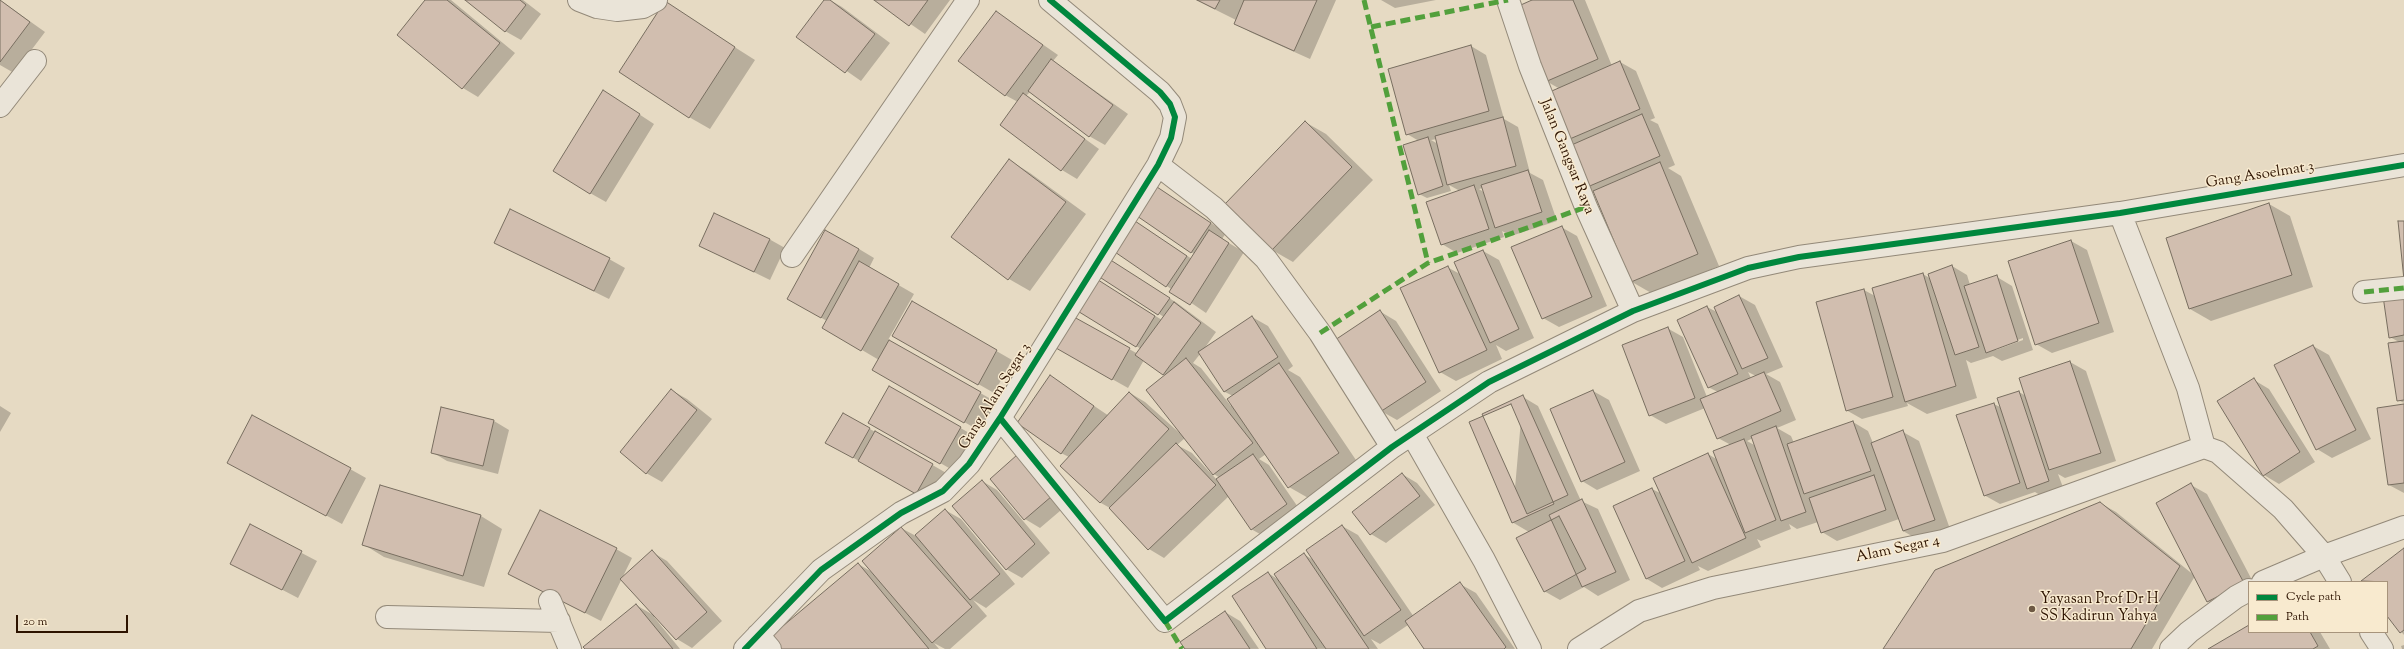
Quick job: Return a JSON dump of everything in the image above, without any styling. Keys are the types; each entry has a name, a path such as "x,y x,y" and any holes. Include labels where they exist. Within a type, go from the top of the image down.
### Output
{"street":[{"path":"579,0 597,7 617,10 643,7 656,0"},
{"path":"792,256 968,0"},
{"name":"Gang Alam Segar 3","path":"758,644 821,570 901,513 943,491 969,464 1000,418 1158,165 1171,138 1175,117 1170,104 1160,92 1050,0"},
{"name":"Jalan Gangsar Raya","path":"1508,0 1530,66 1586,207 1633,311"},
{"path":"0,106 35,61"},
{"path":"1158,165 1214,208 1266,260 1320,333 1392,447"},
{"name":"Gang Asoelmat 3","path":"1000,418 1165,621 1392,447 1489,382 1633,311 1748,268 1799,257 2120,213 2404,165"},
{"path":"2120,213 2211,450 2283,509 2324,556 2339,581"},
{"path":"2364,292 2404,288"},
{"path":"1412,434 1484,560 1530,649"},
{"name":"Alam Segar 4","path":"1579,649 1639,611 1713,588 1943,541 2211,450"},
{"path":"2265,581 2324,556 2404,527"},
{"path":"2171,649 2201,623 2248,591"},
{"path":"550,602 570,649"},
{"path":"387,617 559,621"},
{"path":"2372,633 2382,649"}],"building":[{"path":"0,0 30,22 0,62"},
{"path":"425,0 447,0 500,43 462,89 397,35"},
{"path":"465,0 520,0 526,5 505,32"},
{"path":"824,0 830,0 875,34 845,73 796,37"},
{"path":"874,0 928,0 909,26"},
{"path":"1197,0 1220,0 1215,9"},
{"path":"1244,0 1317,0 1294,51 1234,24"},
{"path":"1532,0 1573,0 1598,59 1545,82 1514,8"},
{"path":"665,1 735,47 689,118 619,72"},
{"path":"996,11 1043,45 1005,96 958,61"},
{"path":"1471,45 1489,111 1406,135 1388,69"},
{"path":"1051,59 1113,105 1089,137 1028,91"},
{"path":"1620,61 1640,109 1565,141 1545,94"},
{"path":"603,90 640,114 590,194 553,171"},
{"path":"1023,93 1085,139 1061,171 1000,125"},
{"path":"1642,114 1660,156 1585,188 1567,147"},
{"path":"1503,117 1516,166 1447,185 1435,136"},
{"path":"1305,121 1352,167 1271,251 1224,205"},
{"path":"1428,137 1443,186 1418,195 1403,145"},
{"path":"1009,159 1066,202 1008,280 951,237"},
{"path":"1660,162 1698,254 1631,282 1593,191"},
{"path":"1528,170 1542,212 1495,228 1481,185"},
{"path":"1474,185 1489,229 1441,245 1426,202"},
{"path":"1157,187 1211,223 1191,253 1137,216"},
{"path":"2269,203 2292,275 2189,309 2166,238"},
{"path":"510,209 610,258 594,291 494,243"},
{"path":"714,213 770,239 754,272 699,246"},
{"path":"1132,219 1187,256 1166,287 1112,250"},
{"path":"2398,221 2404,221 2404,280"},
{"path":"1562,226 1592,297 1542,319 1511,247"},
{"path":"825,230 859,249 821,318 787,299"},
{"path":"1209,230 1229,243 1190,305 1169,292"},
{"path":"2071,240 2099,323 2035,345 2008,261"},
{"path":"1483,250 1519,329 1490,343 1454,262"},
{"path":"1109,259 1170,298 1158,315 1098,276"},
{"path":"859,261 899,284 861,351 822,328"},
{"path":"1952,265 1979,347 1955,355 1928,274"},
{"path":"1448,266 1487,350 1439,373 1400,288"},
{"path":"1923,273 1956,386 1905,402 1872,288"},
{"path":"1997,275 2018,341 1986,353 1964,286"},
{"path":"1095,278 1155,316 1136,347 1076,310"},
{"path":"1864,289 1893,397 1846,411 1816,302"},
{"path":"2404,293 2404,335 2389,338 2383,296"},
{"path":"1739,295 1768,358 1742,369 1714,307"},
{"path":"912,301 997,350 978,385 892,336"},
{"path":"1174,302 1201,323 1163,375 1135,355"},
{"path":"1707,306 1738,374 1708,388 1677,320"},
{"path":"1380,310 1426,382 1380,412 1335,340"},
{"path":"1252,316 1278,357 1224,392 1198,352"},
{"path":"1074,317 1130,348 1112,380 1056,348"},
{"path":"1668,327 1695,398 1649,416 1622,345"},
{"path":"889,340 981,392 964,423 872,370"},
{"path":"2404,341 2404,400 2397,401 2388,343"},
{"path":"2313,345 2356,430 2316,450 2274,365"},
{"path":"1186,358 1253,443 1213,475 1146,390"},
{"path":"2070,361 2101,453 2049,470 2019,378"},
{"path":"1279,363 1339,453 1288,488 1227,399"},
{"path":"1764,372 1781,411 1717,439 1700,399"},
{"path":"1050,375 1094,406 1061,454 1017,423"},
{"path":"2254,378 2300,452 2263,476 2217,401"},
{"path":"889,386 961,427 940,464 868,423"},
{"path":"671,389 697,410 646,474 620,452"},
{"path":"1593,390 1625,462 1581,482 1550,409"},
{"path":"2019,391 2049,481 2027,489 1997,398"},
{"path":"1129,392 1169,429 1100,503 1060,466"},
{"path":"1523,395 1568,495 1527,514 1482,414"},
{"path":"1994,403 2020,483 1984,496 1956,415"},
{"path":"1511,404 1554,504 1512,523 1469,422"},
{"path":"2404,404 2404,483 2388,485 2377,408"},
{"path":"441,407 494,420 483,466 431,453"},
{"path":"843,413 870,428 853,458 825,443"},
{"path":"252,415 351,468 326,516 227,463"},
{"path":"1853,421 1871,471 1804,494 1787,444"},
{"path":"1776,426 1806,512 1781,521 1751,436"},
{"path":"1903,430 1935,520 1903,531 1871,443"},
{"path":"875,431 933,464 916,494 858,461"},
{"path":"1744,439 1776,520 1745,533 1713,451"},
{"path":"1176,443 1216,485 1148,550 1109,508"},
{"path":"1708,453 1746,538 1692,563 1653,478"},
{"path":"1253,454 1287,504 1251,530 1216,479"},
{"path":"1017,455 1052,496 1024,520 990,479"},
{"path":"1402,473 1420,496 1370,535 1352,512"},
{"path":"1874,475 1886,510 1821,533 1809,498"},
{"path":"982,480 1035,544 1006,570 952,506"},
{"path":"2191,483 2244,583 2207,602 2156,503"},
{"path":"380,485 481,515 463,576 362,545"},
{"path":"1652,488 1685,561 1646,579 1613,506"},
{"path":"1582,499 1616,572 1582,587 1549,515"},
{"name":"Yayasan Prof Dr H SS Kadirun Yahya","path":"2100,502 2180,566 2131,649 1883,649 1935,570"},
{"path":"945,509 1000,574 970,600 915,535"},
{"path":"540,510 617,548 585,613 508,574"},
{"path":"1559,516 1586,569 1544,592 1516,538"},
{"path":"250,524 302,551 282,590 230,564"},
{"path":"1342,525 1401,610 1364,636 1306,550"},
{"path":"901,527 972,607 932,643 862,561"},
{"path":"2404,548 2404,630 2400,633 2388,617 2388,581 2361,581"},
{"path":"652,550 707,612 676,640 620,579"},
{"path":"1304,553 1369,649 1326,649 1274,574"},
{"path":"858,563 929,649 781,649 771,636"},
{"path":"1268,572 1317,649 1266,649 1232,596"},
{"path":"1460,582 1506,647 1504,649 1424,649 1405,621"},
{"path":"636,604 673,649 585,649 583,647"},
{"path":"1225,611 1250,649 1185,649 1180,642"},
{"path":"2248,626 2248,633 2311,633 2318,646 2313,649 2208,649"}],"marked path":[{"path":"1364,0 1428,263"},
{"path":"1371,27 1508,0"},
{"path":"1320,333 1428,263 1586,207"},
{"path":"2364,292 2404,288"},
{"path":"1165,621 1182,649"}],"cycle path":[{"path":"745,649 821,570 901,513 943,491 969,464 1000,418 1158,165 1171,138 1175,117 1170,104 1160,92 1050,0"},
{"path":"1000,418 1165,621 1392,447 1489,382 1633,311 1748,268 1799,257 2120,213 2404,165"}],"place":[{"name":"Yayasan Prof Dr H SS Kadirun Yahya","path":"2032,609"}]}
